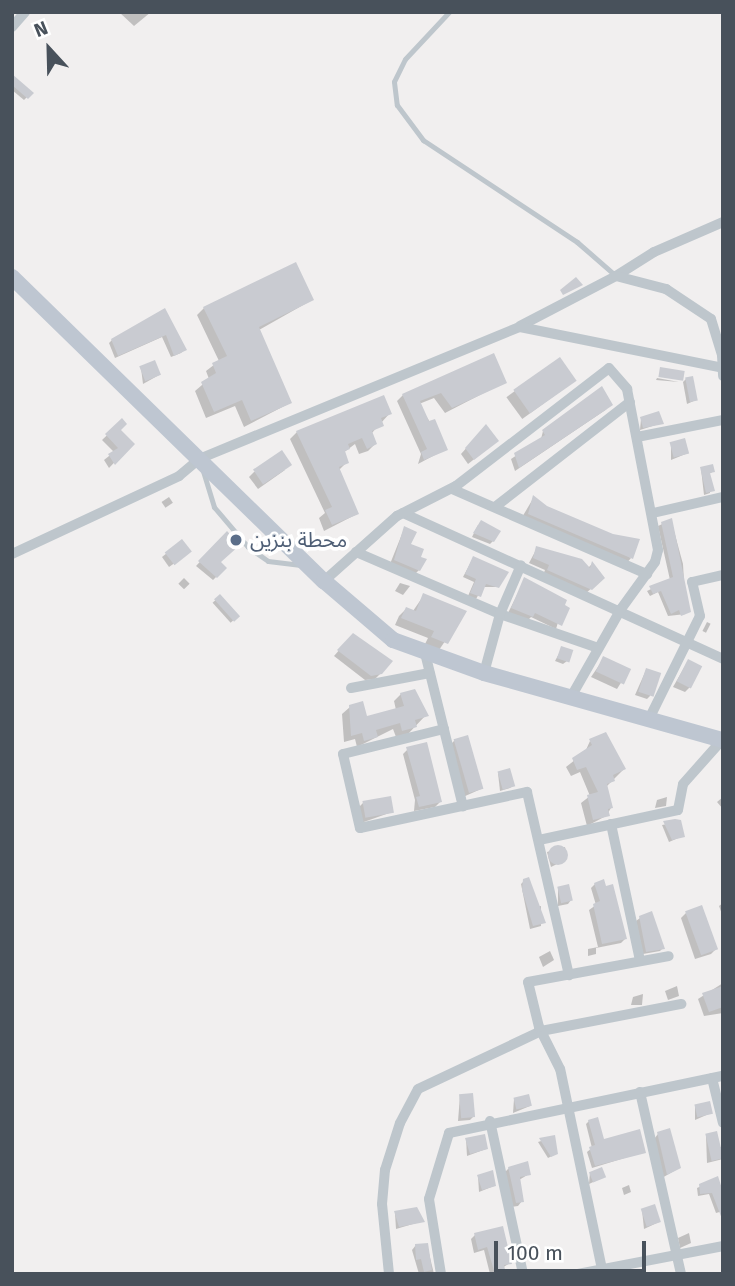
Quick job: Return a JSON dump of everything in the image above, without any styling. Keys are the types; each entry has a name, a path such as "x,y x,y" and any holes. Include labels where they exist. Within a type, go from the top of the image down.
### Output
{"main road":[{"path":"12,277 324,581 394,640 484,673 723,739"}],"street":[{"path":"12,27 22,13"},
{"path":"12,554 179,476 200,460 520,327 616,276 654,252 723,222"},
{"path":"520,327 722,371 717,334 711,319 693,303 666,289 616,276"},
{"path":"324,581 403,513 452,489 610,368 627,389 658,550 647,574 621,609 571,697"},
{"path":"495,507 630,402"},
{"path":"637,437 723,420"},
{"path":"452,489 647,574"},
{"path":"653,513 723,497"},
{"path":"403,513 621,609 723,659"},
{"path":"356,552 500,614 598,648"},
{"path":"484,673 500,614 521,565"},
{"path":"649,719 700,617 692,582 723,575"},
{"path":"425,653 463,806"},
{"path":"351,688 430,673"},
{"path":"444,729 343,754 360,828 527,792 569,975"},
{"path":"539,840 678,810 683,785 723,739"},
{"path":"611,824 640,961"},
{"path":"603,1271 565,1107 560,1069 541,1031 528,982 669,956"},
{"path":"389,1274 382,1204 385,1170 410,1101 418,1088 541,1031 681,1004"},
{"path":"441,1274 429,1199 445,1140 454,1129 718,1077 723,1123"},
{"path":"640,1092 681,1274"},
{"path":"490,1121 523,1274"},
{"path":"578,1274 723,1246"}],"lane":[{"path":"449,12 405,59 394,82 397,105 423,140 577,242 616,276"},
{"path":"200,460 214,507 248,547 277,563 307,564"}],"building":[{"path":"12,74 34,93 28,99 12,85"},
{"path":"296,262 314,300 259,327 292,403 251,421 242,400 214,412 201,382 216,373 212,363 227,356 203,307"},
{"path":"576,277 583,285 563,295 560,290"},
{"path":"165,308 187,350 174,356 166,335 118,356 111,339"},
{"path":"494,353 507,383 452,408 441,393 420,401 429,421 435,419 448,450 424,460 421,452 427,449 402,394"},
{"path":"560,357 577,381 530,413 513,390"},
{"path":"155,360 161,375 145,381 139,366"},
{"path":"660,367 685,371 683,381 658,377"},
{"path":"693,376 698,401 690,402 685,378"},
{"path":"602,386 613,405 519,468 514,453 545,435 542,430"},
{"path":"384,395 392,414 381,418 384,426 372,431 377,444 367,449 362,438 348,444 350,449 345,451 349,463 339,467 359,514 332,525 325,510 332,507 296,431"},
{"path":"659,411 664,424 643,428 640,417"},
{"path":"122,418 127,424 121,430 135,444 115,465 108,454 118,448 105,434"},
{"path":"486,424 499,441 474,460 465,448"},
{"path":"685,438 689,453 674,458 670,442"},
{"path":"282,450 292,465 263,484 253,470"},
{"path":"713,464 715,472 710,473 715,491 706,493 700,467"},
{"path":"533,495 547,506 613,534 640,539 633,559 528,514"},
{"path":"672,518 691,612 681,616 679,610 671,614 661,591 653,594 649,586 673,577 661,522"},
{"path":"481,520 501,531 494,542 473,533"},
{"path":"404,526 417,532 411,544 424,549 421,557 427,559 420,571 394,560"},
{"path":"227,531 240,545 221,562 227,568 217,578 198,561"},
{"path":"182,539 192,552 175,565 165,553"},
{"path":"536,546 582,559 590,568 592,561 605,578 592,590 547,570 549,565 533,558"},
{"path":"473,556 509,572 499,588 486,584 481,597 470,593 476,579 465,574"},
{"path":"524,577 567,600 565,605 570,608 562,626 535,613 533,617 511,608"},
{"path":"423,593 467,611 448,644 431,637 434,631 401,618 406,607 416,611"},
{"path":"220,594 240,616 234,622 214,599"},
{"path":"353,633 393,661 382,674 371,676 337,650"},
{"path":"561,646 573,650 569,662 557,658"},
{"path":"603,656 631,669 624,685 596,671"},
{"path":"688,659 702,666 691,689 677,681"},
{"path":"646,668 661,673 653,697 638,692"},
{"path":"415,689 429,716 415,720 417,727 402,731 400,723 376,730 378,737 364,741 362,733 351,736 349,705 363,701 367,716 404,706 400,693"},
{"path":"606,732 626,769 613,775 615,781 607,784 613,808 608,809 610,816 593,820 587,795 598,792 586,767 577,770 572,758 592,745 589,739"},
{"path":"468,735 483,789 469,793 454,739"},
{"path":"427,742 442,802 419,807 416,797 420,796 406,747"},
{"path":"510,768 515,786 503,790 498,772"},
{"path":"391,796 394,813 365,818 362,801"},
{"path":"681,820 685,837 672,840 663,821"},
{"path":"558,845 565,848 568,855 565,862 558,865 551,862 548,855 551,848"},
{"path":"529,877 546,923 533,926 522,890 523,879"},
{"path":"604,879 606,886 613,884 627,939 602,944 593,904 600,901 594,883"},
{"path":"569,884 573,901 561,903 557,887"},
{"path":"702,905 718,949 701,955 685,911"},
{"path":"652,911 665,949 646,952 639,916"},
{"path":"723,986 723,1007 709,1012 702,993"},
{"path":"473,1093 475,1117 461,1118 459,1094"},
{"path":"529,1094 532,1106 516,1110 513,1098"},
{"path":"710,1101 713,1114 697,1117 694,1105"},
{"path":"598,1117 604,1139 640,1129 646,1153 595,1166 589,1147 595,1145 588,1120"},
{"path":"670,1128 681,1168 667,1175 657,1132"},
{"path":"717,1131 723,1158 712,1161 705,1134"},
{"path":"485,1134 488,1149 470,1154 465,1138"},
{"path":"555,1135 558,1154 551,1157 539,1138"},
{"path":"528,1161 531,1175 520,1177 524,1202 516,1203 508,1167"},
{"path":"602,1167 606,1177 593,1182 589,1172"},
{"path":"493,1170 496,1186 482,1190 477,1175"},
{"path":"718,1176 723,1192 722,1219 712,1193 700,1194 699,1184"},
{"path":"655,1204 661,1222 647,1227 641,1209"},
{"path":"417,1207 425,1222 399,1227 394,1211"},
{"path":"503,1226 512,1264 504,1265 506,1274 495,1274 487,1247 478,1250 474,1233"},
{"path":"428,1243 432,1270 424,1272 421,1259 416,1260 415,1244"}],"place":[{"name":"محطة بنزين","path":"236,540"}]}
